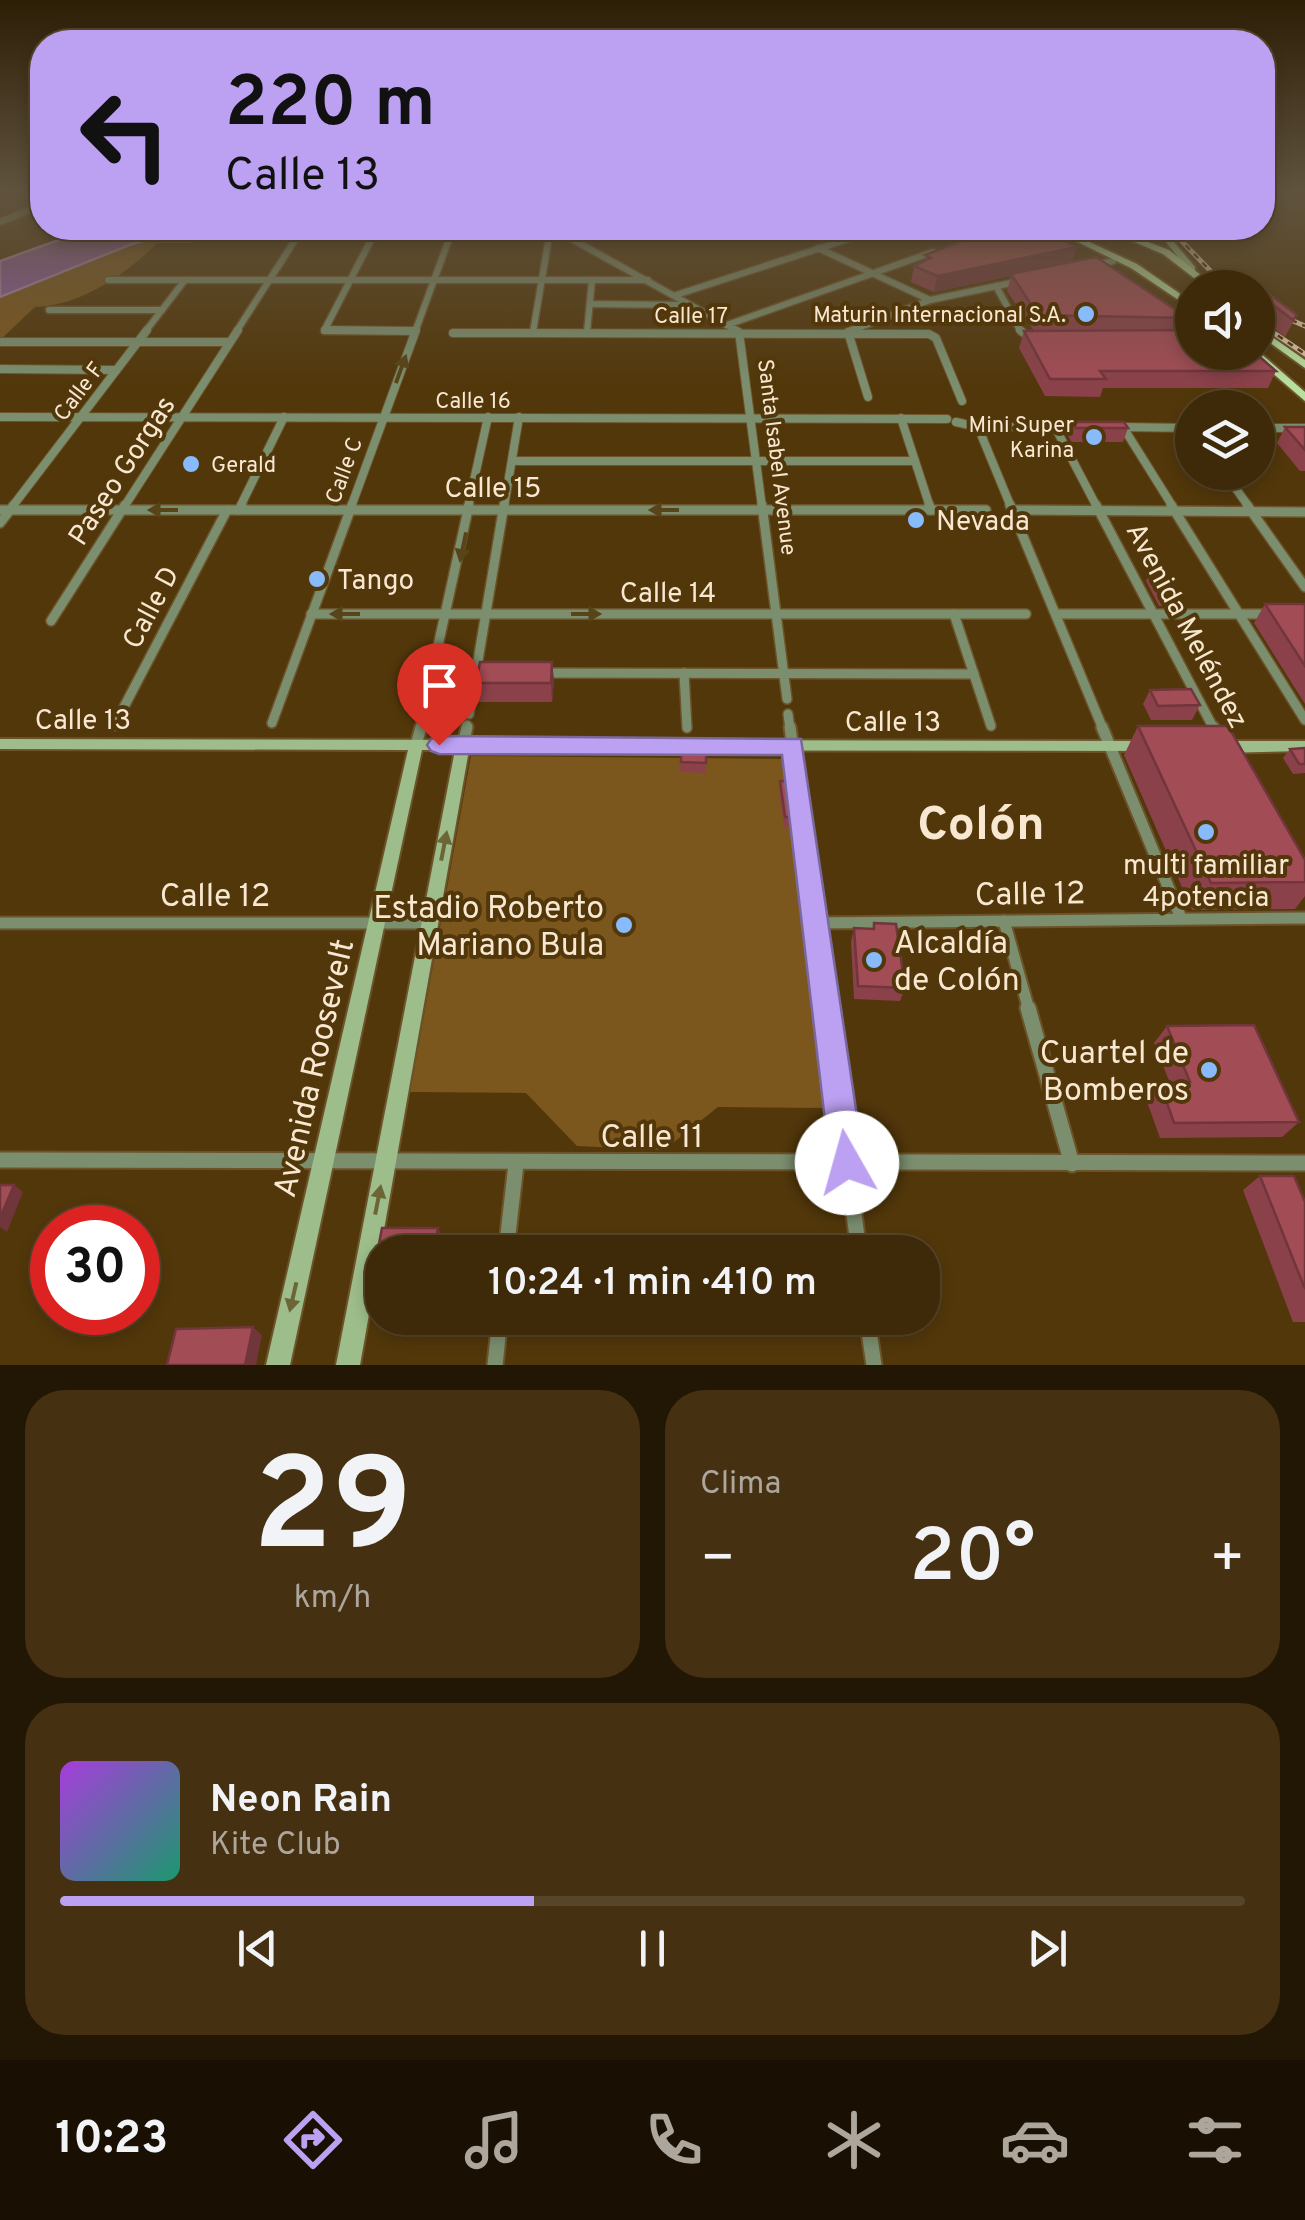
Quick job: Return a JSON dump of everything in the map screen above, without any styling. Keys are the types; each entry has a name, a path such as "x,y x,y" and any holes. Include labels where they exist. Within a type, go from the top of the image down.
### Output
{"main road":[{"path":"1096,256 1169,289"},
{"path":"1112,256 1175,293"},
{"path":"1170,256 1192,269"},
{"path":"1181,256 1192,269"},
{"path":"1275,343 1305,366"},
{"path":"1273,370 1305,398"},
{"path":"348,1365 466,728"},
{"name":"Calle 13","path":"0,744 110,735 269,734 416,745 466,728 793,746 1167,746"},
{"name":"Avenida Roosevelt","path":"278,1365 416,745"},
{"path":"1205,746 1305,746"},
{"name":"Avenida Meléndez","path":"1224,746 1233,764"}],"street":[{"name":"Paseo Gorgas","path":"50,622 282,256"},
{"path":"363,256 324,331 415,331"},
{"name":"Calle C","path":"269,734 443,256"},
{"path":"533,332 546,256"},
{"name":"Santa Isabel Avenue","path":"605,256 739,332 786,699"},
{"path":"676,294 794,256"},
{"path":"834,256 930,300"},
{"path":"727,325 922,256"},
{"path":"1085,267 1109,262"},
{"path":"868,397 848,332 930,300 1028,279"},
{"path":"108,280 649,280"},
{"name":"Calle F","path":"0,522 5,510 185,280"},
{"path":"587,332 592,280"},
{"path":"996,286 1022,333 1031,340 1046,342"},
{"path":"590,304 693,304"},
{"path":"49,310 162,310"},
{"name":"Calle 17","path":"453,332 929,334 936,338 962,402"},
{"path":"0,342 228,342"},
{"path":"0,369 116,370"},
{"name":"Calle 16","path":"0,416 900,418 951,420 978,427 1089,428"},
{"name":"Calle D","path":"110,735 284,417"},
{"name":"Avenida Roosevelt","path":"416,745 471,509 488,417"},
{"path":"466,728 519,417"},
{"path":"900,418 932,510"},
{"path":"978,427 1181,918"},
{"name":"Avenida Meléndez","path":"1055,428 1224,746"},
{"path":"1106,428 1175,428"},
{"path":"1123,428 1305,720"},
{"path":"1275,428 1305,428"},
{"path":"513,461 915,461"},
{"path":"1237,490 1305,587"},
{"name":"Calle 15","path":"5,510 986,510"},
{"path":"1013,510 1305,512"},
{"name":"Calle 14","path":"311,614 1026,614"},
{"path":"954,614 991,726"},
{"path":"1056,614 1288,614"},
{"path":"477,673 496,673"},
{"path":"534,673 974,674"},
{"path":"684,674 687,728"},
{"path":"788,714 857,1235"},
{"name":"Calle 12","path":"816,924 1305,918"},
{"path":"1004,921 1072,1164"},
{"name":"Calle 12","path":"0,923 430,923"},
{"name":"Calle 11","path":"2,1164 1305,1164"},
{"path":"508,1235 516,1164"},
{"path":"495,1365 498,1335"},
{"path":"870,1335 874,1365"}],"shaded area":[{"path":"15,256 103,256 0,297 0,261"},
{"path":"102,256 143,256 102,286 69,301 35,307 0,340 0,297"},
{"name":"Estadio Roberto Mariano Bula","path":"471,756 789,759 829,1108 718,1107 664,1150 577,1146 526,1093 410,1092"}],"building":[{"path":"926,256 1035,256 937,276 914,266 931,258"},
{"path":"1096,257 1175,309 1175,318 1038,315 1011,274"},
{"path":"1275,298 1297,315 1293,320 1275,307"},
{"path":"1175,330 1175,370 1276,371 1100,371 1106,379 1050,379 1024,331"},
{"path":"1072,422 1124,422 1128,428 1076,428"},
{"path":"1285,427 1305,427 1305,450"},
{"path":"1150,572 1167,572 1180,596 1164,596"},
{"path":"1265,604 1305,604 1305,666"},
{"path":"480,662 552,662 551,683 476,683"},
{"path":"1191,689 1200,705 1158,706 1150,690"},
{"path":"1138,726 1228,726 1305,860 1305,882 1211,883"},
{"path":"1305,748 1305,764 1299,764 1290,749"},
{"path":"681,751 706,752 706,763 681,762"},
{"path":"780,781 790,781 795,817 785,817"},
{"name":"Alcaldía de Colón","path":"874,923 896,924 905,988 858,986 854,928 874,929"},
{"name":"Cuartel de Bomberos","path":"1254,1025 1299,1122 1174,1123 1160,1083 1190,1082 1167,1026"},
{"path":"1260,1176 1294,1176 1305,1202 1305,1289"},
{"path":"0,1185 14,1185 0,1218"},
{"path":"382,1228 438,1228 437,1235 381,1235"},
{"path":"253,1327 245,1365 167,1365 176,1329"}],"railway":[{"path":"1196,256 1210,270"},
{"path":"1275,313 1305,326"},
{"path":"1275,334 1305,354"}],"place":[{"name":"Maturin Internacional S.A.","path":"1086,314"},
{"name":"Mini Super Karina","path":"1094,437"},
{"name":"Gerald","path":"191,464"},
{"name":"Nevada","path":"916,520"},
{"name":"Tango","path":"317,579"},
{"name":"multi familiar 4potencia","path":"1206,832"},
{"name":"Estadio Roberto Mariano Bula","path":"624,925"},
{"name":"Alcaldía de Colón","path":"874,960"},
{"name":"Cuartel de Bomberos","path":"1209,1070"}],"district":[{"name":"Colón","path":"981,822"}],"route":[{"path":"439,745 793,746 847,1163"}]}
